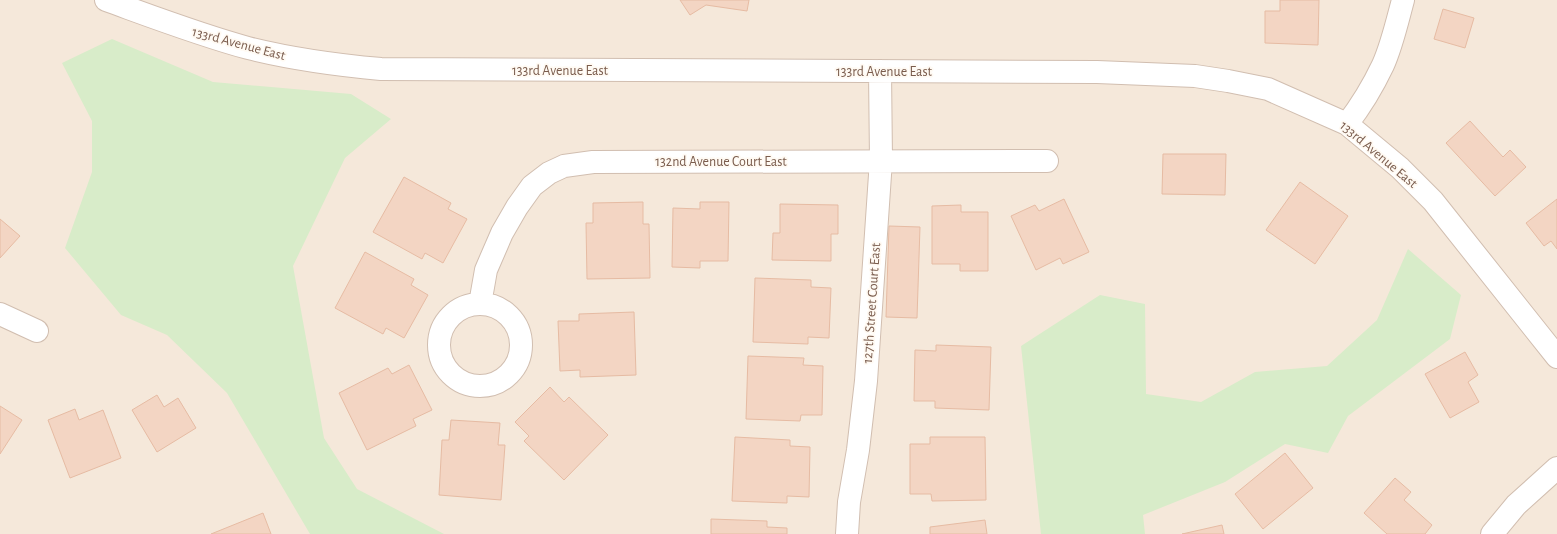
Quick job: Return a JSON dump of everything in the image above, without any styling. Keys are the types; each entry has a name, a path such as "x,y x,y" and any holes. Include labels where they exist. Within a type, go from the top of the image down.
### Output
{"street":[{"name":"133rd Avenue East","path":"106,0 185,28 247,47 280,55 352,66 389,69 1097,72 1196,76 1268,89 1347,124 1400,168 1433,201 1557,357"},
{"path":"1347,124 1364,101 1383,65 1403,0"},
{"name":"127th Street Court East","path":"846,534 866,380 881,160 880,71"},
{"name":"132nd Avenue Court East","path":"480,304 486,270 502,233 517,207 532,186 549,173 564,166 593,162 881,160 1047,161"},
{"path":"0,314 37,331"},
{"path":"1492,534 1516,505 1557,468"}],"shaded area":[{"path":"0,0 1557,0 1557,534 0,534"}],"green space":[{"path":"112,39 213,82 351,94 391,119 345,158 293,266 324,438 357,489 444,534 310,534 227,393 167,335 121,315 65,248 92,172 92,121 62,63"},
{"path":"1408,249 1461,295 1450,339 1348,416 1328,453 1285,444 1225,482 1143,515 1145,534 1041,534 1021,346 1100,295 1145,304 1146,394 1201,402 1255,372 1327,366 1377,320"}],"building":[{"path":"680,0 749,0 747,11 706,5 690,15"},
{"path":"1280,0 1319,0 1318,45 1265,43 1265,11 1280,11"},
{"path":"1443,9 1474,18 1465,48 1434,39"},
{"path":"1470,121 1503,157 1510,150 1526,167 1495,196 1446,143"},
{"path":"1163,154 1226,154 1225,195 1162,194"},
{"path":"404,177 451,203 448,209 467,219 443,263 425,253 422,259 373,232"},
{"path":"1300,182 1348,216 1315,264 1266,230"},
{"path":"1064,199 1089,252 1063,264 1060,258 1036,270 1011,216 1035,205 1039,211"},
{"path":"1557,199 1557,249 1551,241 1544,246 1526,223"},
{"path":"643,202 643,224 649,224 650,278 587,279 586,223 593,223 593,203"},
{"path":"700,202 729,202 728,261 700,261 700,268 672,267 673,208 700,209"},
{"path":"780,204 838,205 838,234 831,234 831,261 772,260 773,233 780,233"},
{"path":"961,205 961,212 988,212 988,271 960,271 960,264 932,264 932,206"},
{"path":"0,219 20,236 0,258"},
{"path":"889,226 920,227 917,318 886,317"},
{"path":"365,252 414,279 411,285 428,295 404,338 386,328 383,334 335,308"},
{"path":"755,278 811,280 811,287 831,288 829,338 808,337 808,344 753,342"},
{"path":"634,312 636,375 580,377 580,370 560,371 558,321 579,321 579,314"},
{"path":"936,345 991,347 989,410 935,408 935,401 914,401 915,350 936,351"},
{"path":"1465,352 1478,375 1468,382 1479,402 1450,418 1425,374"},
{"path":"748,356 804,358 803,365 823,366 822,415 801,415 800,421 746,419"},
{"path":"409,365 432,410 413,419 416,426 367,450 339,393 388,368 392,374"},
{"path":"550,387 564,402 569,397 608,435 564,480 524,441 529,436 515,422"},
{"path":"157,395 164,407 178,398 196,428 157,452 132,410"},
{"path":"0,406 22,420 0,454"},
{"path":"75,409 79,420 103,410 121,458 70,478 48,420"},
{"path":"451,420 500,423 498,445 505,445 501,500 439,495 442,440 449,440"},
{"path":"735,437 790,440 790,446 810,447 809,497 787,496 787,503 732,501"},
{"path":"930,437 985,437 986,500 932,501 931,494 910,494 910,444 930,444"},
{"path":"1285,453 1313,488 1263,529 1235,494"},
{"path":"1395,478 1411,492 1404,500 1432,525 1425,534 1387,534 1364,513"},
{"path":"263,513 271,534 211,534"},
{"path":"711,519 767,521 767,527 787,528 787,534 711,534"},
{"path":"985,520 987,534 930,534 930,527"},
{"path":"1222,525 1224,534 1182,534"}]}
